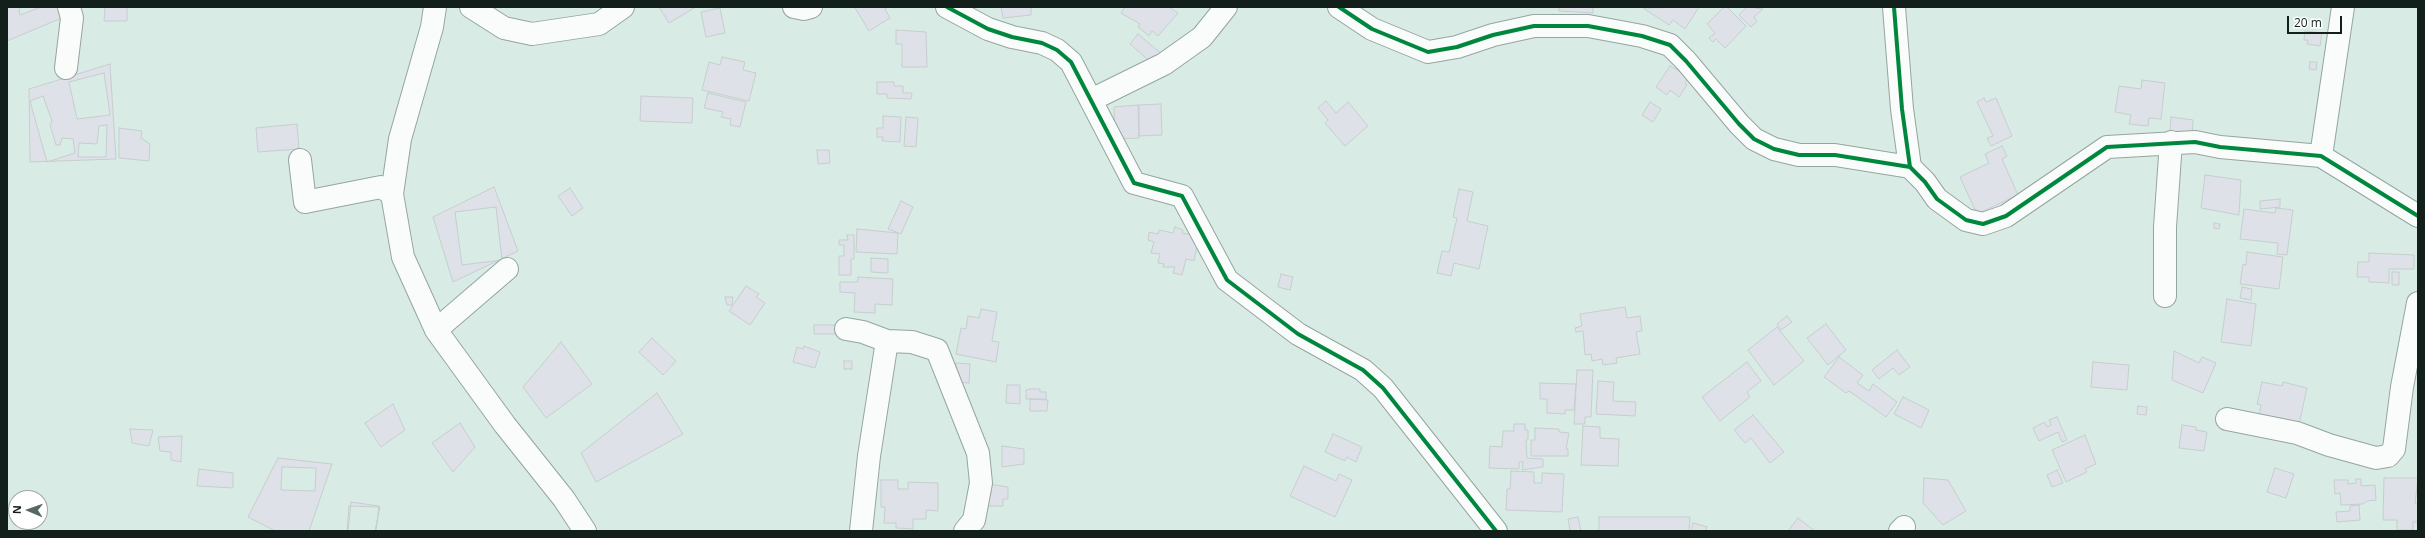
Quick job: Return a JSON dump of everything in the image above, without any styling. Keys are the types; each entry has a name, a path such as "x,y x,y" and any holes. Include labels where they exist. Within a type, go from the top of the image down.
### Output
{"street":[{"path":"66,68 72,18 69,7"},
{"path":"436,7 432,27 400,139 392,194 403,257 436,330 505,425 564,499 585,531"},
{"path":"471,7 504,28 532,34 599,24 623,7"},
{"path":"794,7 804,9 811,7"},
{"path":"947,7 988,28 1012,37 1042,43 1057,50 1071,62 1134,183 1182,196 1227,280 1298,334 1363,370 1383,388 1496,531"},
{"path":"1091,100 1164,64 1202,37 1226,7"},
{"path":"1339,7 1372,29 1428,52 1457,47 1493,35 1534,26 1588,26 1642,36 1670,45 1686,60 1739,124 1754,139 1774,149 1800,155 1835,155 1910,167 1925,182 1937,199 1966,220 1982,224 2006,216 2107,147 2171,142 2195,142 2220,147 2321,156 2418,216"},
{"path":"1894,7 1902,109 1910,167"},
{"path":"2321,156 2343,7"},
{"path":"2165,296 2165,228 2171,142"},
{"path":"300,160 305,202 381,188 392,194"},
{"path":"436,330 507,270"},
{"path":"2227,419 2297,433 2329,445 2376,458 2388,456 2394,449 2402,387 2418,304"},
{"path":"846,329 863,332 887,341 912,342 938,350 978,453 980,483 974,520 965,531"},
{"path":"861,531 869,456 887,341"}],"building":[{"path":"7,7 61,7 64,17 7,41"},
{"path":"19,7 41,7 20,15"},
{"path":"105,7 127,7 127,21 104,21"},
{"path":"659,7 696,7 669,23"},
{"path":"888,7 885,9 890,18 869,31 855,8"},
{"path":"1001,7 1031,7 1031,15 1003,18"},
{"path":"1125,7 1169,7 1178,13 1158,36 1152,31 1149,36 1138,27 1140,24 1121,13"},
{"path":"1559,7 1593,7 1593,13 1559,11"},
{"path":"1699,7 1685,29 1673,20 1669,25 1643,8"},
{"path":"1724,7 1727,7 1746,26 1725,48 1716,39 1713,42 1709,38 1715,33 1707,24"},
{"path":"1747,7 1763,9 1754,17 1757,21 1751,27 1739,15"},
{"path":"720,8 725,33 706,37 701,12"},
{"path":"896,30 926,32 927,67 902,67 902,44 896,44"},
{"path":"2305,31 2322,33 2320,46 2307,44 2308,40 2304,40"},
{"path":"1138,34 1163,55 1154,65 1130,44"},
{"path":"722,57 745,62 743,70 756,73 749,101 702,90 709,62 720,65"},
{"path":"2310,62 2317,62 2316,70 2309,69"},
{"path":"110,64 116,159 30,162 29,89"},
{"path":"1670,66 1689,76 1685,83 1687,85 1679,97 1670,90 1667,95 1656,87"},
{"path":"104,73 110,115 77,119 69,82"},
{"path":"2142,80 2165,83 2161,119 2149,118 2148,126 2129,124 2131,115 2115,112 2119,86 2141,89"},
{"path":"877,82 894,82 894,86 903,86 903,93 912,93 911,99 887,98 887,94 877,94"},
{"path":"708,93 746,102 740,127 730,125 731,119 721,117 723,112 704,108"},
{"path":"43,96 52,121 50,125 56,145 60,145 62,138 73,139 75,153 47,162 30,101"},
{"path":"641,96 693,98 692,123 640,121"},
{"path":"1984,98 1986,102 1996,98 2012,136 1991,146 1987,138 1993,136 1977,102"},
{"path":"1326,101 1336,113 1348,102 1368,126 1345,146 1325,123 1328,120 1318,108"},
{"path":"1650,102 1661,109 1653,122 1642,115"},
{"path":"1161,104 1162,135 1139,136 1139,105"},
{"path":"1138,105 1139,138 1115,139 1114,107"},
{"path":"883,116 901,117 900,142 882,141 883,137 877,137 877,128 883,128"},
{"path":"906,117 918,118 916,147 904,146"},
{"path":"2171,117 2193,120 2192,135 2170,132"},
{"path":"297,124 299,149 258,152 256,128"},
{"path":"107,125 106,157 78,157 79,143 97,144 99,126"},
{"path":"119,128 142,131 141,138 150,144 149,161 119,158"},
{"path":"2002,146 2007,156 2002,159 2018,195 1977,214 1960,177 1989,163 1985,154"},
{"path":"817,150 829,150 830,163 818,164"},
{"path":"2205,175 2241,180 2239,215 2201,208"},
{"path":"494,187 518,251 453,282 433,217"},
{"path":"570,188 583,208 572,216 558,196"},
{"path":"1459,189 1473,192 1467,221 1488,226 1479,269 1454,263 1451,276 1437,273 1442,251 1449,252 1457,218 1453,217"},
{"path":"2280,199 2280,207 2260,209 2260,201"},
{"path":"901,201 913,207 901,234 888,229"},
{"path":"496,207 502,260 462,265 455,212"},
{"path":"2276,208 2293,210 2287,255 2277,254 2278,243 2240,239 2244,209 2275,213"},
{"path":"2214,223 2220,224 2219,229 2214,228"},
{"path":"1175,227 1183,230 1182,233 1199,236 1194,261 1186,259 1182,275 1173,273 1175,267 1163,267 1164,264 1158,263 1160,254 1151,253 1154,242 1148,240 1149,232 1158,234 1159,230 1173,233"},
{"path":"857,229 898,233 897,254 856,252"},
{"path":"847,235 854,235 854,259 851,259 851,275 839,275 839,256 844,256 844,245 839,245 839,240 848,240"},
{"path":"2247,252 2283,257 2279,289 2240,284 2243,264 2246,265"},
{"path":"2369,253 2414,255 2414,269 2389,269 2389,283 2369,282 2369,277 2357,277 2358,262 2369,262"},
{"path":"871,258 888,259 888,273 871,272"},
{"path":"2392,272 2399,272 2399,285 2392,285"},
{"path":"1281,274 1293,277 1290,290 1278,287"},
{"path":"858,277 893,279 892,305 875,304 875,313 854,312 855,293 840,292 840,282 858,282"},
{"path":"746,286 759,294 756,297 765,303 750,325 729,311"},
{"path":"2242,287 2252,289 2251,300 2240,298"},
{"path":"725,297 733,297 732,305 727,305"},
{"path":"2227,299 2256,304 2251,346 2221,342"},
{"path":"1625,307 1627,318 1640,316 1642,331 1636,332 1640,354 1616,358 1617,363 1603,365 1602,359 1592,361 1591,354 1585,355 1583,331 1576,332 1575,328 1582,326 1580,314"},
{"path":"981,309 997,312 992,341 999,342 996,362 956,354 961,328 966,329 968,316 979,318"},
{"path":"1787,316 1792,322 1781,330 1777,324"},
{"path":"1826,324 1846,350 1828,365 1807,338"},
{"path":"814,325 836,325 836,334 814,334"},
{"path":"1777,327 1804,361 1774,385 1748,350"},
{"path":"652,338 676,361 663,375 639,352"},
{"path":"561,342 592,384 546,418 523,387"},
{"path":"804,346 820,352 815,368 793,362 797,347 803,349"},
{"path":"1897,350 1910,367 1899,375 1893,368 1879,379 1872,370"},
{"path":"2174,351 2199,363 2202,357 2216,363 2203,393 2172,380"},
{"path":"1839,357 1863,375 1857,383 1869,391 1873,384 1897,402 1886,417 1849,391 1846,393 1824,377"},
{"path":"844,361 852,361 852,369 844,369"},
{"path":"1747,362 1761,381 1747,392 1750,397 1720,421 1702,397"},
{"path":"2093,362 2129,365 2127,390 2091,387"},
{"path":"956,363 970,364 969,383 955,382"},
{"path":"1577,370 1593,370 1591,417 1585,417 1585,424 1574,424"},
{"path":"1598,381 1614,382 1613,401 1636,402 1635,416 1596,414"},
{"path":"2262,382 2282,386 2283,382 2307,388 2298,429 2259,417 2261,405 2257,404"},
{"path":"1540,383 1576,384 1574,410 1565,410 1565,414 1547,413 1547,399 1540,399"},
{"path":"1007,385 1020,385 1020,404 1006,403"},
{"path":"1040,389 1040,392 1046,392 1046,399 1026,399 1026,390"},
{"path":"657,393 683,434 596,482 581,453"},
{"path":"1903,397 1929,410 1921,428 1894,414"},
{"path":"1030,399 1048,400 1047,411 1030,411"},
{"path":"393,404 405,430 381,447 365,423"},
{"path":"2138,406 2147,407 2146,415 2137,414"},
{"path":"1753,415 1784,452 1770,463 1751,438 1745,443 1734,430"},
{"path":"2057,417 2067,440 2062,442 2058,432 2039,441 2033,428 2045,422 2047,427 2051,425 2049,420"},
{"path":"460,423 475,447 453,472 432,443"},
{"path":"1514,424 1525,424 1525,430 1528,430 1528,440 1526,440 1527,458 1543,459 1543,467 1522,470 1523,462 1519,462 1519,469 1489,468 1490,446 1502,447 1503,431 1514,431"},
{"path":"2182,425 2196,427 2196,430 2207,432 2204,451 2179,448"},
{"path":"1583,426 1600,427 1600,438 1619,439 1618,466 1581,465"},
{"path":"1535,428 1559,429 1559,432 1569,433 1566,449 1568,449 1568,456 1531,456 1531,440 1535,440"},
{"path":"130,429 153,430 149,446 132,443"},
{"path":"1333,434 1362,447 1356,462 1347,457 1345,461 1325,452"},
{"path":"2085,435 2096,464 2085,469 2087,472 2066,482 2052,450"},
{"path":"182,436 181,462 171,460 171,452 160,451 158,437"},
{"path":"1002,446 1024,449 1024,464 1002,467"},
{"path":"278,458 332,464 309,531 275,531 248,517"},
{"path":"1304,466 1336,481 1339,474 1352,480 1335,517 1290,496"},
{"path":"282,467 316,468 315,491 281,490"},
{"path":"2275,468 2294,474 2286,498 2267,492"},
{"path":"199,469 233,473 233,488 197,486"},
{"path":"2057,470 2063,483 2052,487 2047,475"},
{"path":"1511,471 1534,472 1534,483 1542,483 1542,473 1564,474 1562,512 1506,510 1507,489 1510,489"},
{"path":"1924,478 1948,480 1966,511 1943,525 1923,503"},
{"path":"2384,478 2418,478 2415,504 2418,504 2418,522 2413,522 2413,530 2397,530 2397,520 2383,520"},
{"path":"2356,479 2361,479 2361,486 2375,485 2376,500 2367,501 2363,504 2341,505 2340,493 2335,494 2334,480 2348,480 2348,484 2356,483"},
{"path":"881,480 898,480 898,489 908,489 908,482 938,483 938,511 926,510 926,519 913,519 913,529 896,528 896,523 884,523 885,507 881,507"},
{"path":"989,484 1008,487 1008,499 1003,499 1003,506 985,506"},
{"path":"351,502 379,506 376,531 348,531"},
{"path":"2359,505 2360,520 2337,522 2336,512 2350,511 2350,506"},
{"path":"349,506 380,507 375,531 347,531"},
{"path":"1578,517 1581,531 1566,531 1570,530 1568,519"},
{"path":"1599,517 1690,517 1689,531 1599,531"},
{"path":"1798,518 1815,531 1788,531"},
{"path":"1693,523 1707,527 1706,531 1691,531"}],"cycle path":[{"path":"947,7 988,29 1012,37 1042,43 1057,50 1071,62 1134,183 1182,196 1227,280 1298,334 1363,370 1383,388 1496,531"},
{"path":"1339,7 1372,29 1428,52 1457,47 1493,35 1534,26 1588,26 1642,36 1670,45 1686,61 1739,124 1754,139 1774,149 1799,155 1835,155 1910,167"},
{"path":"1894,7 1902,109 1910,167 1925,182 1937,199 1966,220 1983,224 2006,216 2107,147 2195,142 2220,147 2321,156 2418,216"}]}
